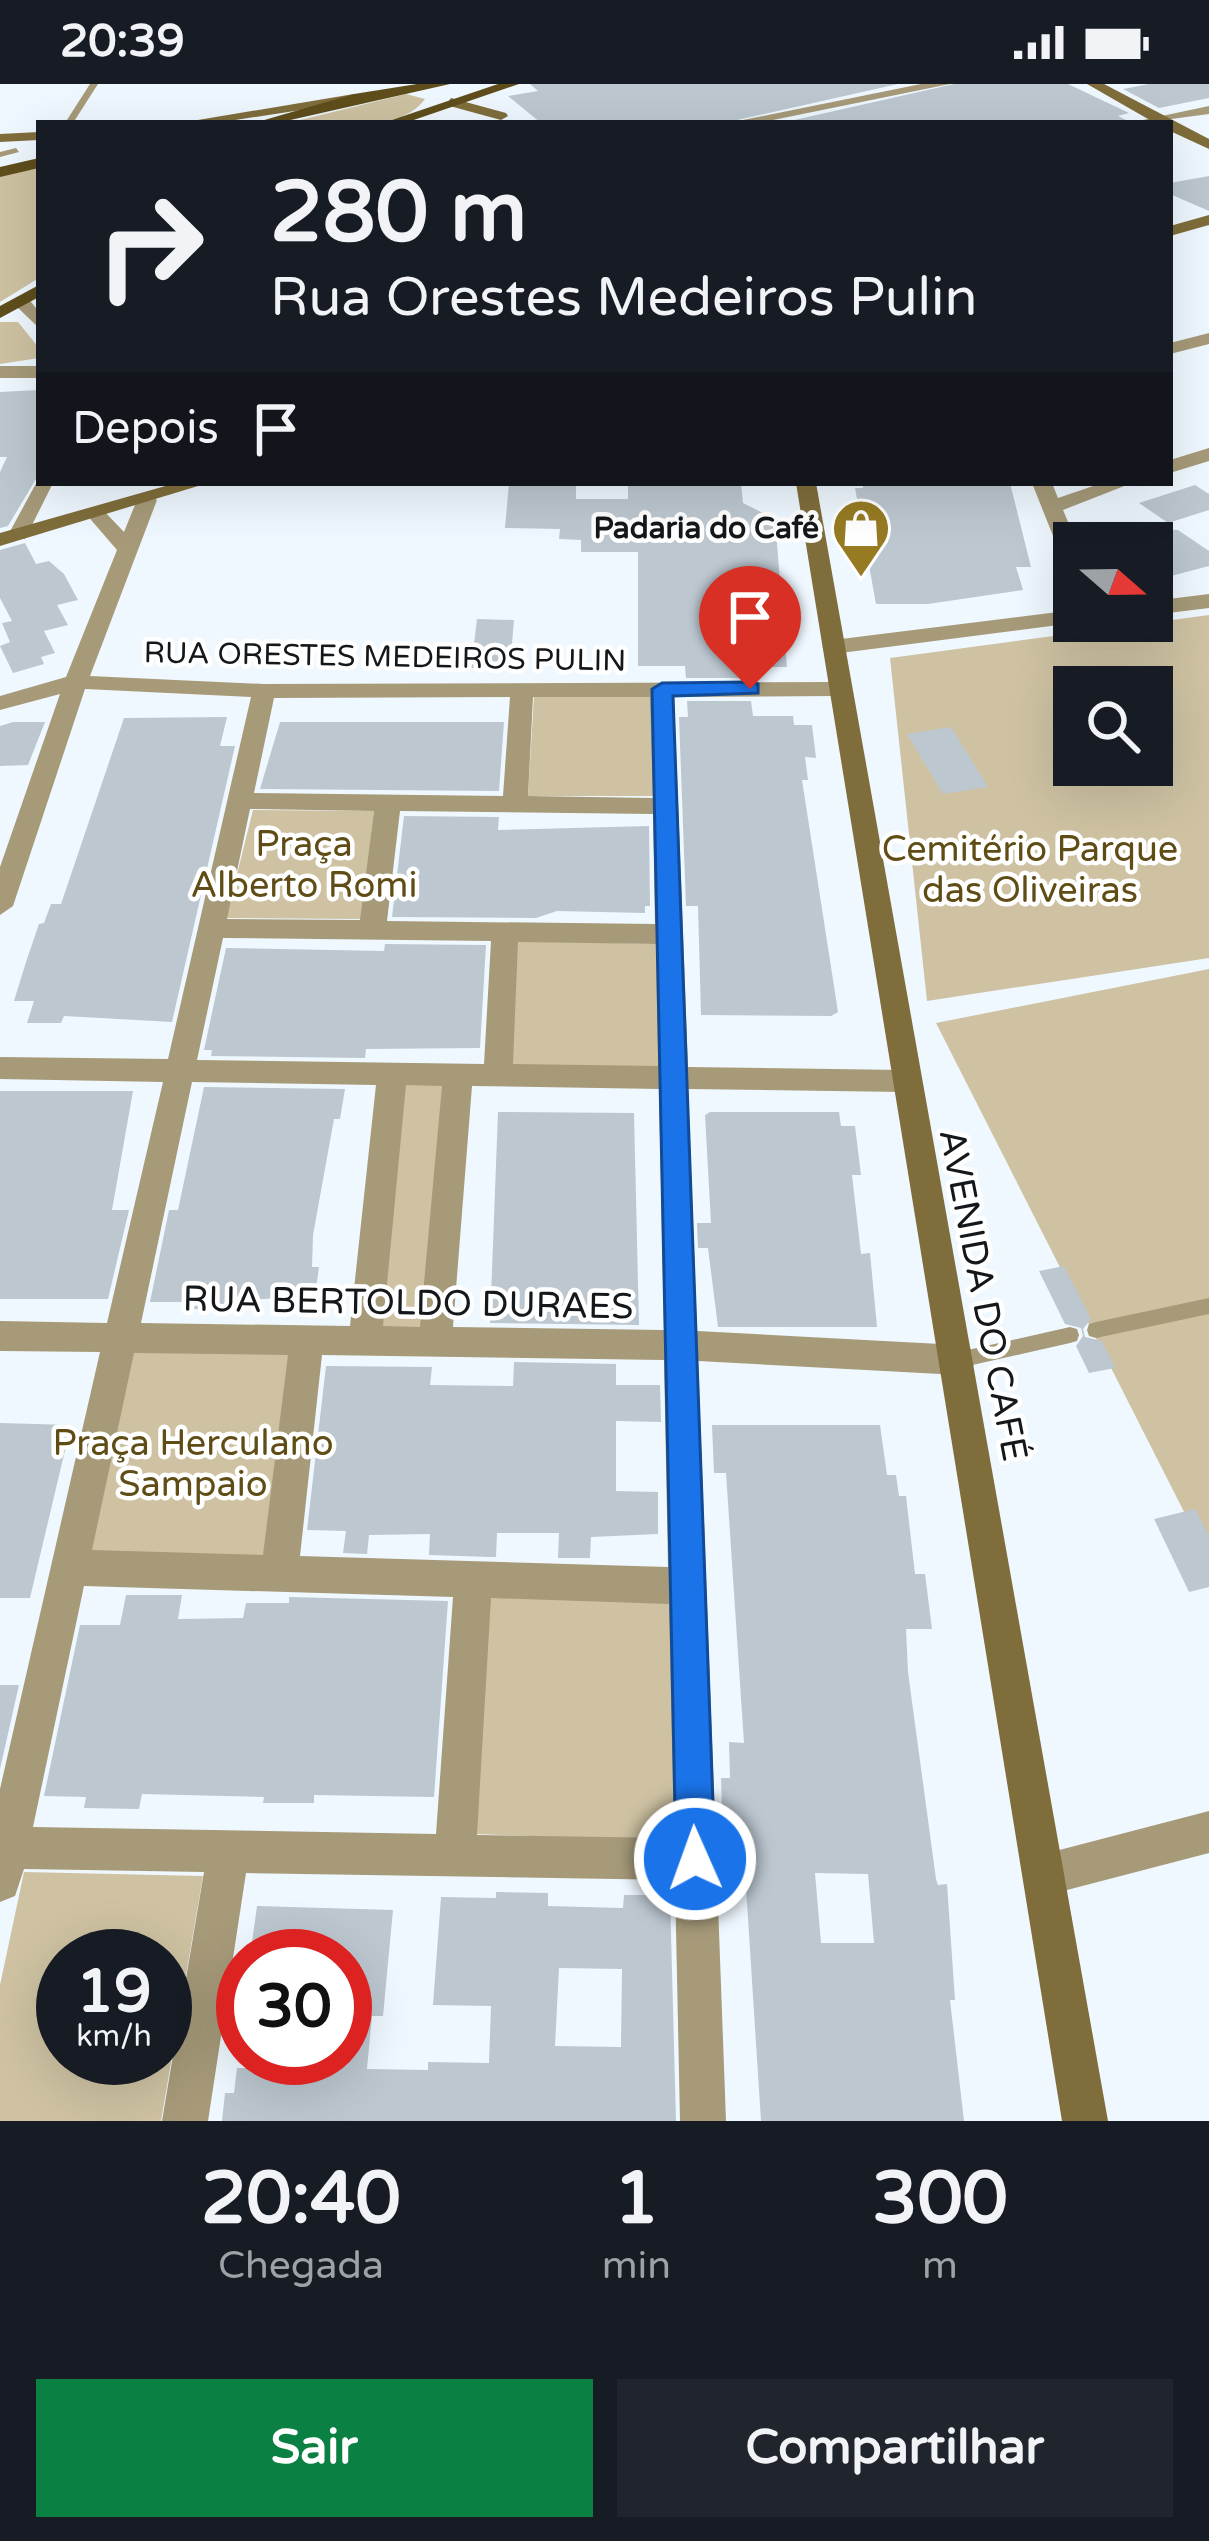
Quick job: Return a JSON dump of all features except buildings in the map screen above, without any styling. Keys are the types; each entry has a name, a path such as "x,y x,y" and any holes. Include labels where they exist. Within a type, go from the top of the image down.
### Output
{"main road":[{"path":"272,120 353,98 443,84"},
{"path":"399,120 478,89 512,84"},
{"path":"416,89 451,102"},
{"path":"0,172 36,164"},
{"path":"0,313 36,292"}],"street":[{"path":"751,120 943,84"},
{"path":"1094,84 1156,120"},
{"path":"478,89 505,120"},
{"path":"207,120 353,98"},
{"path":"451,102 505,120"},
{"path":"1172,120 1209,110"},
{"path":"1173,128 1209,145"},
{"path":"0,138 36,136"},
{"path":"1173,230 1209,220"},
{"path":"22,302 36,319"},
{"path":"1173,348 1209,338"},
{"path":"0,372 36,372"},
{"path":"1173,466 1209,454"},
{"path":"9,537 41,486"},
{"path":"9,537 189,486"},
{"name":"AVENIDA DO CAFÉ","path":"806,486 903,1081 959,1360 1085,2121"},
{"path":"1043,486 1057,522"},
{"path":"1051,507 1113,486"},
{"path":"0,906 76,682 146,500"},
{"path":"96,514 111,524 128,549"},
{"path":"1173,605 1209,601"},
{"path":"833,647 1053,620"},
{"name":"RUA ORESTES MEDEIROS PULIN","path":"0,704 76,682 264,691 837,688"},
{"path":"662,689 703,2121"},
{"path":"514,804 521,690"},
{"path":"264,691 4,1865 228,1852 695,1859"},
{"path":"240,801 665,806"},
{"path":"372,930 388,803"},
{"path":"212,928 668,934"},
{"path":"497,1075 506,932"},
{"path":"0,1068 903,1081"},
{"path":"365,1341 392,1073"},
{"path":"435,1342 458,1074"},
{"name":"RUA BERTOLDO DURAES","path":"0,1336 679,1345 959,1360"},
{"path":"279,1573 307,1341"},
{"path":"70,1567 687,1586"},
{"path":"454,1856 473,1579"},
{"path":"1044,1875 1209,1832"},
{"path":"185,2121 228,1852"}],"lane":[{"path":"72,120 94,84"},
{"path":"1096,1330 1209,1306"},
{"path":"959,1360 1070,1335"}],"green space":[{"path":"406,94 425,99 389,120 300,120"},
{"path":"36,169 36,280 0,302 0,176"},
{"path":"0,322 18,322 36,344 36,358 0,364"},
{"name":"Cemitério Parque das Oliveiras","path":"1209,615 1209,958 927,1001 890,658 1053,636 1053,642 1173,642 1173,620"},
{"path":"534,696 651,696 653,796 528,796"},
{"name":"Praça Alberto Romi","path":"253,810 374,811 361,919 226,918"},
{"path":"517,941 657,944 658,1068 510,1066"},
{"path":"1209,969 1209,1561 936,1023"},
{"path":"402,1081 446,1083 425,1328 378,1330"},
{"name":"Praça Herculano Sampaio","path":"130,1350 293,1354 267,1557 86,1555"},
{"path":"487,1594 672,1601 678,1841 472,1834"},
{"path":"24,1872 203,1876 192,1940 192,1929 36,1929 36,2085 167,2085 161,2121 0,2121 0,1985"}],"place":[{"name":"Padaria do Café","path":"861,579"}],"route":[{"path":"695,1859 662,689 750,689"}]}
